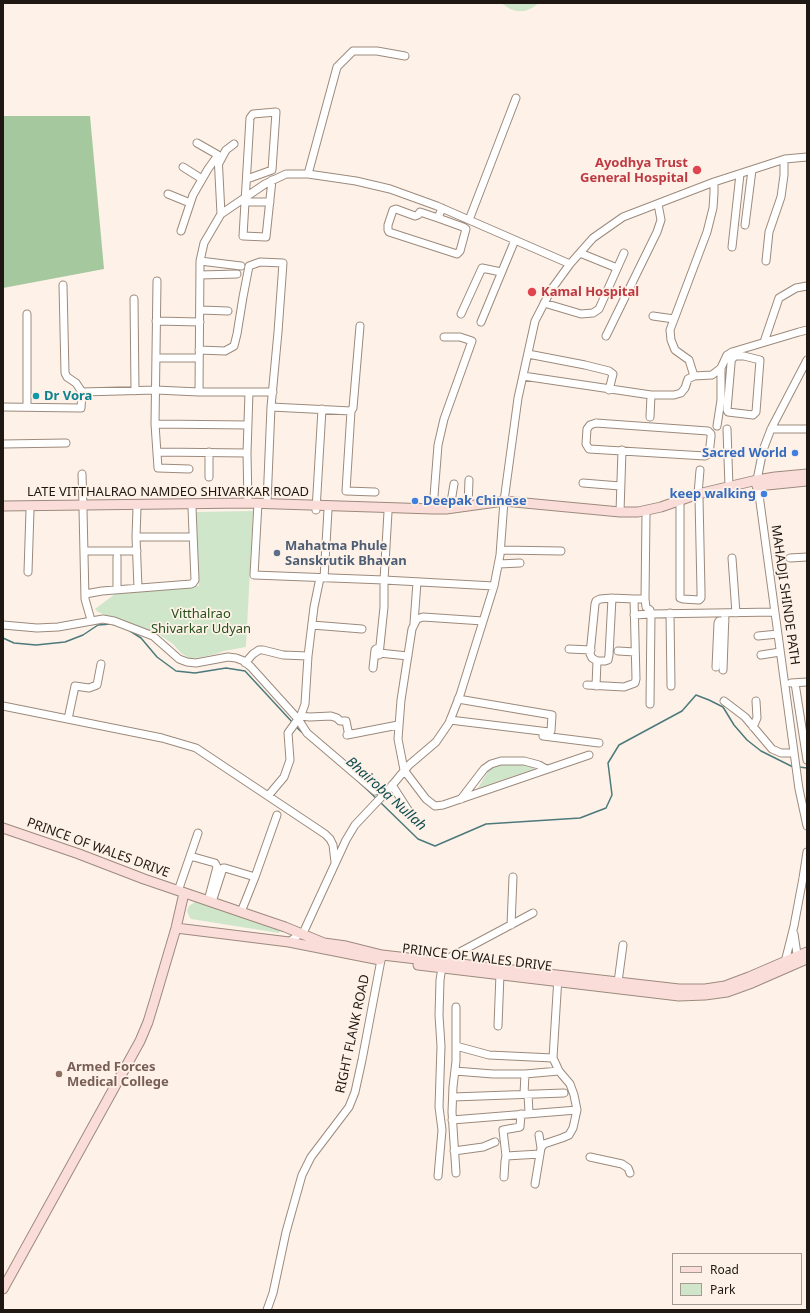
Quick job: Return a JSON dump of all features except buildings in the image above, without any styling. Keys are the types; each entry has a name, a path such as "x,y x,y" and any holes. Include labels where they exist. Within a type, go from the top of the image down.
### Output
{"street":[{"path":"308,174 337,67 353,51 377,51 405,56"},
{"path":"469,220 516,98"},
{"path":"247,178 272,170 276,112 253,114 250,118 243,236 266,237 272,180"},
{"path":"197,143 218,155"},
{"path":"219,164 226,150 234,144"},
{"path":"218,155 221,214"},
{"path":"181,231 190,203 210,164 218,155"},
{"path":"289,942 304,931 346,840 355,825 391,787 404,770 436,742 450,721 494,586 501,550 504,503 518,398 535,321 551,290 570,264 593,238 623,217 714,182 784,160 807,157"},
{"path":"766,261 769,232 781,197 784,175 784,160"},
{"path":"183,166 202,179"},
{"path":"745,225 752,170"},
{"path":"199,392 200,261 204,243 221,214 246,199 264,184 286,174 308,174 371,184 390,189 442,208 570,264"},
{"path":"732,247 740,174"},
{"path":"694,376 689,360 675,350 671,340 670,330 707,232 713,208 714,182"},
{"path":"168,194 190,203"},
{"path":"246,199 270,202"},
{"path":"606,336 657,232 661,220 658,204"},
{"path":"438,218 442,208"},
{"path":"396,209 415,216 418,216 420,212 438,218 466,229 460,251 456,254 389,232 388,230 388,225 394,210 396,209"},
{"path":"481,322 515,240"},
{"path":"580,253 617,268"},
{"path":"544,302 581,314 593,313 599,309 624,253"},
{"path":"200,261 241,266"},
{"path":"199,350 225,352 234,346 249,266 260,262 283,263 273,392 258,504 254,575 494,586"},
{"path":"461,314 482,268 501,272"},
{"path":"200,275 236,274"},
{"path":"157,281 155,424 158,468 189,469"},
{"path":"3,407 82,408 82,392 76,383 67,377 65,373 63,285"},
{"path":"764,342 779,298 796,288 807,286"},
{"path":"134,299 135,391"},
{"path":"200,310 228,311"},
{"path":"27,407 28,314"},
{"path":"653,316 674,319"},
{"path":"156,321 200,322"},
{"path":"360,326 353,408 351,411 346,491 375,492"},
{"path":"717,426 721,400 721,368 727,355 732,355 764,342 807,330"},
{"path":"433,509 438,445 444,419 472,341 460,337 444,337"},
{"path":"528,354 610,371 613,374 609,390"},
{"path":"732,355 760,360 756,412 753,415 728,412 727,410 726,407 732,355"},
{"path":"156,358 199,358"},
{"name":"MAHADJI SHINDE PATH","path":"807,360 763,450 757,483 799,789 807,826"},
{"path":"523,376 609,390 650,395 674,395 681,393 685,388 688,379 694,376 712,375 721,368"},
{"path":"82,392 156,390 199,392 273,392"},
{"path":"249,392 247,453 258,504"},
{"path":"650,395 650,417"},
{"path":"271,407 351,411"},
{"path":"317,508 322,409"},
{"path":"596,423 708,431 712,437 709,454 707,456 622,450 589,449 586,444 587,429 590,425 596,423"},
{"path":"155,424 248,425"},
{"path":"727,428 729,487"},
{"path":"772,429 807,429"},
{"path":"3,444 66,443"},
{"path":"620,512 622,450"},
{"path":"157,452 247,453"},
{"path":"209,452 209,477"},
{"path":"680,504 680,598 698,600 701,598 698,496 700,470"},
{"path":"82,474 85,594 91,620"},
{"name":"LATE VITTHALRAO NAMDEO SHIVARKAR ROAD","path":"317,508 328,510 388,512 449,512 504,503 621,518 637,517 680,504 698,496 757,483 775,477 807,474"},
{"path":"468,506 469,480"},
{"name":"LATE VITTHALRAO NAMDEO SHIVARKAR ROAD","path":"3,510 258,504 317,508 433,509 504,503 620,512 642,511 729,487 757,483 807,481"},
{"path":"450,508 454,484"},
{"path":"583,484 620,486"},
{"name":"LATE VITTHALRAO NAMDEO SHIVARKAR ROAD","path":"3,506 192,508 258,504"},
{"path":"137,508 136,537 138,588"},
{"path":"85,594 117,589 193,583 195,580 192,537 192,508"},
{"path":"28,572 30,510"},
{"path":"268,796 284,777 290,760 288,733 299,718 305,704 308,656 314,607 322,578 328,510"},
{"path":"379,653 384,607 388,512"},
{"path":"646,514 645,599 646,606 650,612 650,704"},
{"path":"136,537 192,537"},
{"path":"501,550 561,551"},
{"path":"84,551 137,551"},
{"path":"790,558 807,557"},
{"path":"117,558 117,589"},
{"path":"732,558 736,613"},
{"path":"498,564 520,563"},
{"path":"417,582 414,623 398,724 398,739 404,770 426,799 435,806 443,805 589,755"},
{"path":"612,598 608,660 597,661 592,658 590,654 596,601 600,599 612,598 645,599"},
{"path":"587,685 624,687 635,683 634,599"},
{"path":"634,615 650,612 775,612"},
{"path":"670,613 671,686"},
{"path":"720,669 725,613"},
{"path":"414,623 417,619 423,617 483,621"},
{"path":"3,625 36,628 58,627 103,619 114,621 153,636 179,659 187,662 206,662 228,657 236,658 245,663 299,718 307,733 375,791"},
{"path":"312,625 362,629"},
{"path":"758,636 778,634"},
{"path":"373,668 375,650 377,649 379,653 408,656"},
{"path":"569,649 591,650"},
{"path":"245,663 259,650 270,651 283,655 308,656"},
{"path":"618,651 635,652"},
{"path":"761,655 780,652"},
{"path":"596,686 597,661"},
{"path":"68,719 75,686 89,688 96,685 101,664"},
{"path":"785,684 807,682"},
{"path":"795,683 807,760"},
{"path":"450,721 549,732 551,730 552,715 458,699"},
{"path":"724,701 745,717 772,749 780,753 795,756"},
{"path":"753,727 757,718 756,701"},
{"path":"3,706 162,738 196,748 330,839 333,845 335,864"},
{"path":"299,718 331,716 340,721 346,722 349,734 398,724"},
{"path":"450,721 599,743"},
{"path":"461,798 484,769 491,764 501,761 524,760 546,769"},
{"path":"391,787 408,810"},
{"path":"242,912 277,814"},
{"name":"PRINCE OF WALES DRIVE","path":"3,828 181,892 242,912 324,943 500,974 618,982 679,989 705,989 725,986 801,960 807,952"},
{"path":"3,1289 140,1040 148,1022 176,928 181,892 190,856 198,833"},
{"path":"786,965 807,852"},
{"path":"190,856 215,863 217,867 210,901"},
{"path":"210,901 223,868 255,877"},
{"path":"510,925 513,877"},
{"path":"438,1176 442,1130 439,1107 441,1046 439,1015 442,964 533,913"},
{"path":"794,926 794,940 801,960"},
{"name":"PRINCE OF WALES DRIVE","path":"176,928 289,942 381,960 442,964 558,978 679,996 705,996 727,992 752,983 786,965"},
{"path":"618,982 623,945"},
{"name":"RIGHT FLANK ROAD","path":"267,1310 273,1293 286,1232 302,1175 311,1157 349,1107 355,1092 381,960"},
{"path":"498,1026 500,974"},
{"path":"540,1151 544,1144 569,1135 573,1128 577,1110 570,1084 559,1071 553,1058 558,978"},
{"path":"456,1008 455,1071 452,1097 452,1120 456,1173"},
{"path":"456,1046 489,1055 553,1058"},
{"path":"455,1071 493,1074 525,1074 559,1071"},
{"path":"525,1074 529,1113"},
{"path":"452,1097 564,1093"},
{"path":"452,1120 577,1110"},
{"path":"504,1177 504,1161 506,1156 504,1130 520,1127 521,1114"},
{"path":"535,1184 540,1151 539,1135"},
{"path":"454,1151 483,1147 495,1142"},
{"path":"506,1156 540,1151"},
{"path":"590,1157 622,1164 628,1168 630,1173"}],"green space":[{"path":"501,3 539,3 525,11 517,11 510,9"},
{"path":"3,116 90,116 104,269 3,288"},
{"name":"Vitthalrao Shivarkar Udyan","path":"253,511 246,647 197,658 189,658 160,635 98,612 95,609 119,591 199,586 195,512"},
{"path":"493,763 527,764 535,769 478,788"},
{"path":"195,902 199,902 280,931 279,933 191,919 187,911 189,906"}],"waterway":[{"name":"Bhairoba Nullah","path":"3,638 14,643 36,645 65,642 83,635 98,625 111,624 119,626"},
{"name":"Bhairoba Nullah","path":"130,631 141,638 157,657 176,671 195,673 226,668 245,671 293,723"},
{"name":"Bhairoba Nullah","path":"380,802 418,839 435,846 486,824 580,818 606,808 612,795 608,763 619,745 682,711 696,695 723,707 734,725 747,740 761,751 793,767"},
{"name":"Bhairoba Nullah","path":"295,726 307,737"},
{"name":"Bhairoba Nullah","path":"799,767 807,768"},
{"name":"Bhairoba Nullah","path":"360,783 377,799"}],"place":[{"name":"Ayodhya Trust General Hospital","path":"697,170"},
{"name":"Kamal Hospital","path":"532,292"},
{"name":"Dr Vora","path":"36,396"},
{"name":"Sacred World","path":"795,453"},
{"name":"keep walking","path":"764,494"},
{"name":"Deepak Chinese","path":"415,501"},
{"name":"Mahatma Phule Sanskrutik Bhavan","path":"277,553"},
{"name":"Armed Forces Medical College","path":"59,1074"}]}
